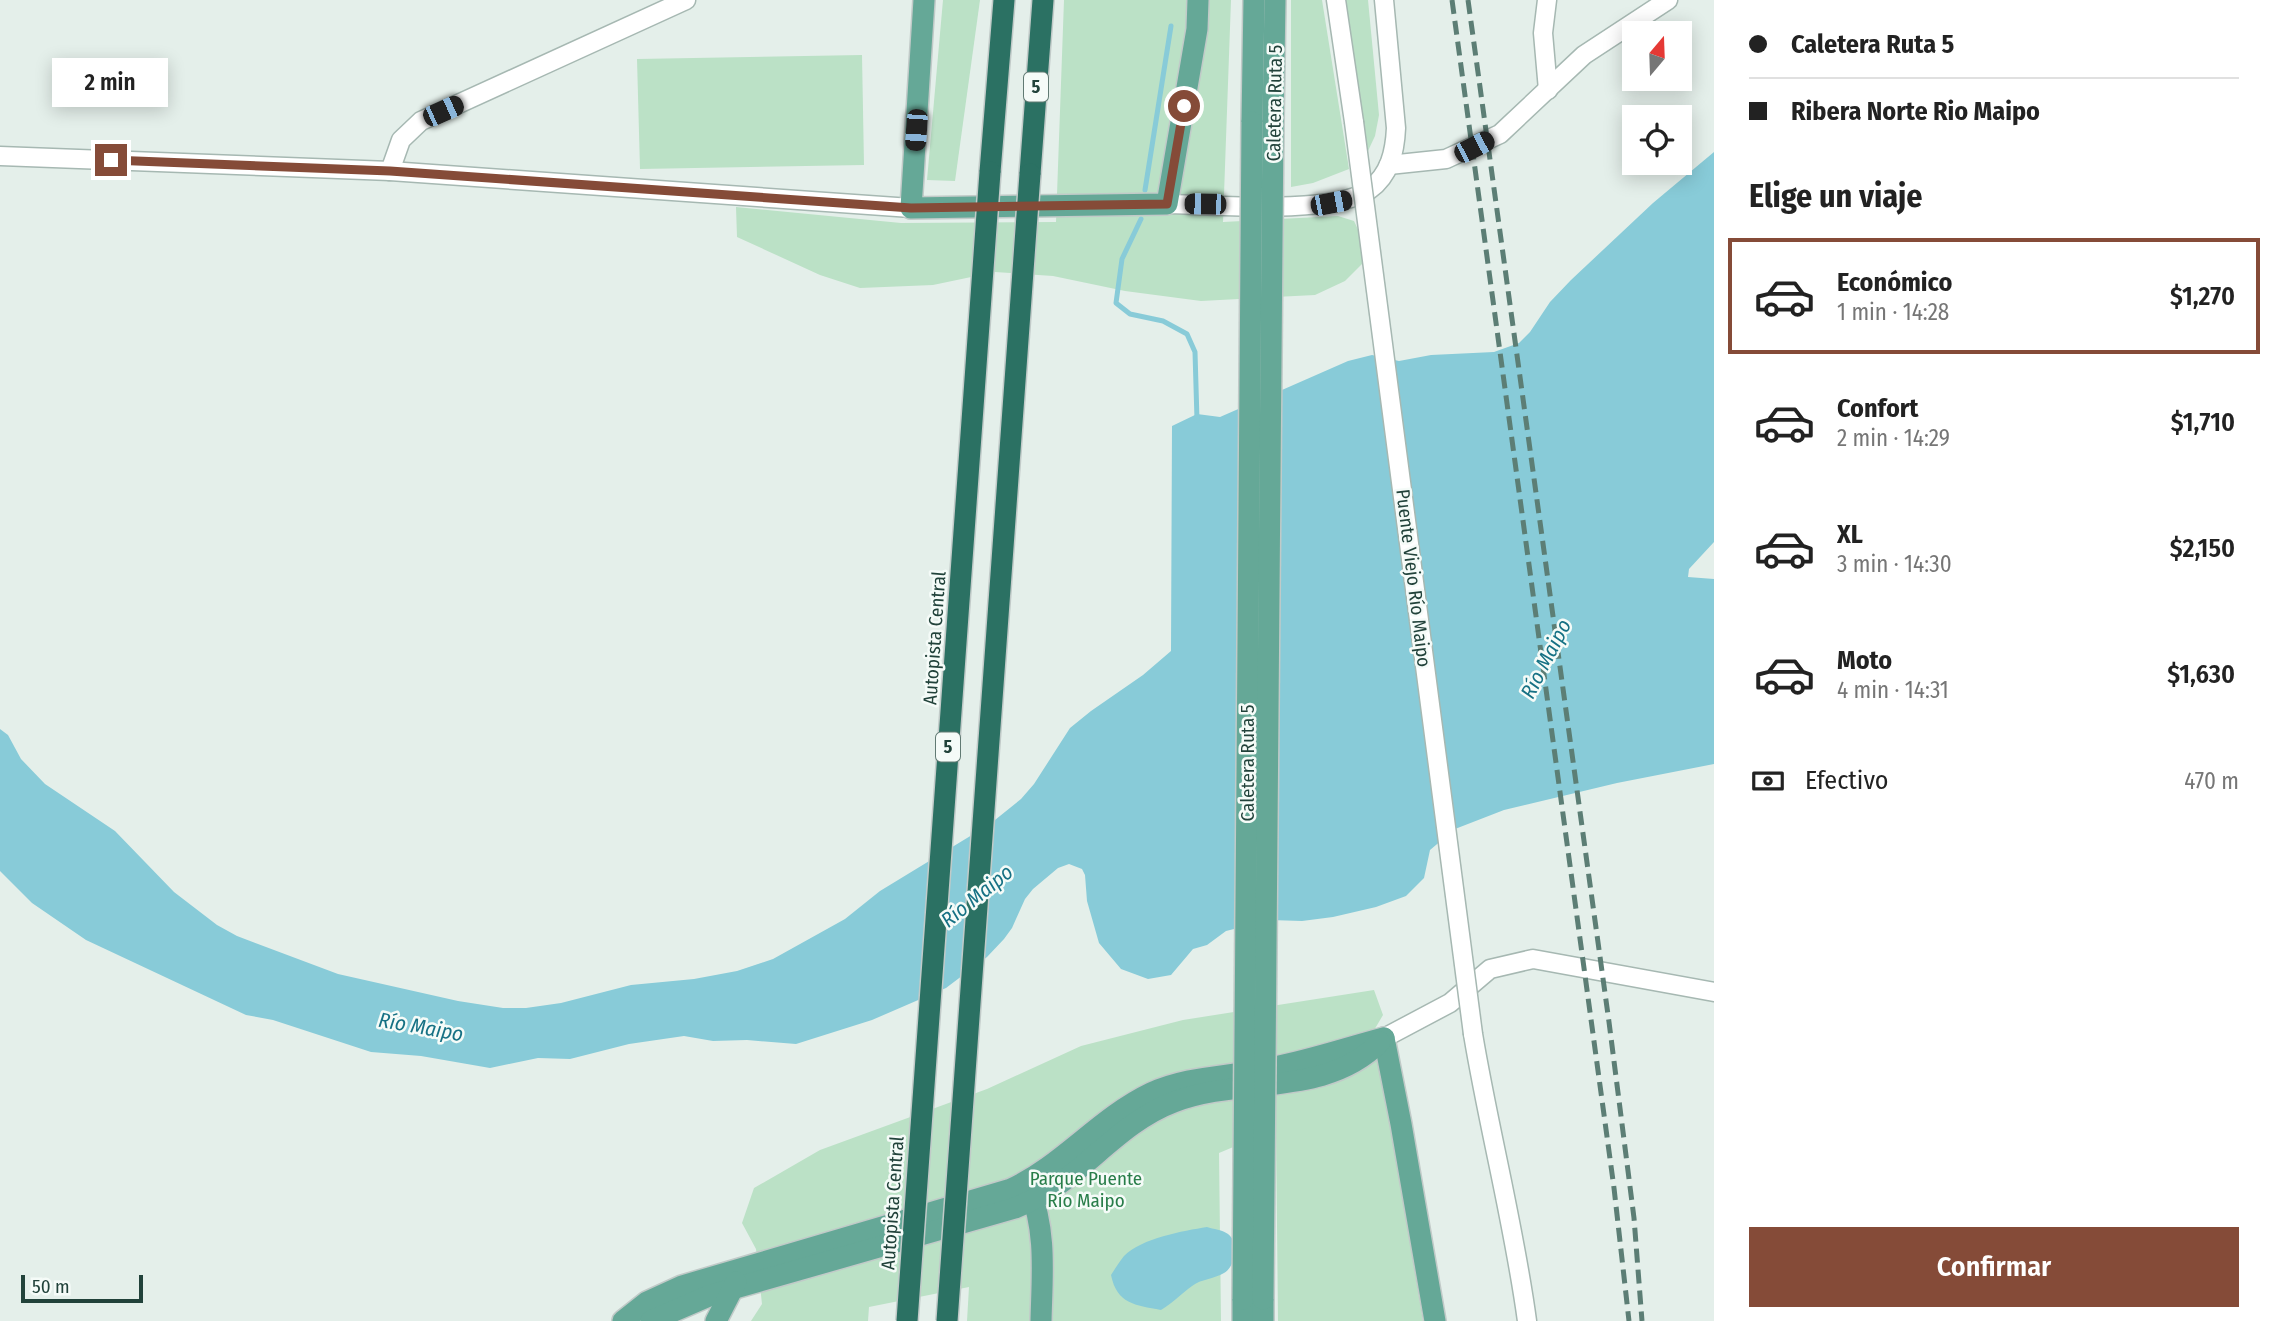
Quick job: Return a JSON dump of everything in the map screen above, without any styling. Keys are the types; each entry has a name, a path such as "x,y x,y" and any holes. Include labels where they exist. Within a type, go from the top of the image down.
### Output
{"highway":[{"name":"Autopista Central","path":"906,1321 1004,0"},
{"name":"5","path":"947,1321 1043,0"}],"main road":[{"path":"924,0 911,208 1167,204 1197,29 1198,0"},
{"name":"Caletera Ruta 5","path":"1243,1321 1253,1299 1263,122 1254,0"},
{"name":"Caletera Ruta 5","path":"1263,122 1275,0"},
{"path":"623,1321 647,1302 664,1293 993,1195 1030,1191 1062,1182 1135,1122 1154,1111 1191,1096 1219,1089 1281,1084 1318,1077 1359,1060 1384,1038"},
{"path":"1384,1038 1435,1321"},
{"path":"651,1321 691,1302 996,1214 1030,1191"},
{"path":"1030,1191 1039,1217 1042,1247 1041,1321"},
{"path":"716,1321 745,1268"},
{"name":"Caletera Ruta 5","path":"1253,1299 1263,1321"}],"street":[{"path":"390,171 401,140 421,121 686,0"},
{"name":"Puente Viejo Río Maipo","path":"1336,0 1473,1034 1516,1250 1527,1321"},
{"path":"1167,204 1331,203 1358,196 1377,183 1389,165 1396,128 1384,0"},
{"path":"1547,0 1543,33 1548,90"},
{"path":"1389,165 1446,159 1500,134 1584,55 1668,0"},
{"path":"0,156 390,171 911,208"},
{"path":"1384,1038 1450,1003 1490,969 1533,959 1714,992"}],"green space":[{"path":"943,0 980,0 955,181 927,180"},
{"path":"1064,0 1231,0 1223,222 1338,216 1354,221 1365,244 1362,264 1345,281 1315,295 1201,301 1125,291 1053,276 995,272 933,285 860,288 820,275 737,237 736,207 901,223 1056,222"},
{"path":"1291,0 1322,0 1349,169 1313,183 1291,187"},
{"path":"1344,0 1368,0 1379,115 1375,136 1367,153"},
{"path":"862,55 864,165 640,169 637,59"},
{"name":"Parque Puente Río Maipo","path":"1374,990 1383,1015 1373,1032 1423,1321 1278,1321 1276,1129 1219,1153 1221,1321 967,1321 969,1287 869,1307 868,1321 751,1321 762,1304 756,1249 742,1223 754,1188 820,1150 987,1089 1081,1046 1183,1020"}],"water":[{"name":"Río Maipo","path":"1714,152 1714,542 1689,569 1688,577 1714,579 1714,764 1617,783 1504,810 1455,829 1430,850 1424,878 1406,896 1376,907 1333,917 1302,921 1270,920 1226,931 1207,945 1193,949 1171,975 1148,979 1121,969 1099,943 1087,901 1085,875 1082,869 1069,864 1058,868 1033,889 1025,899 1012,928 987,957 946,988 872,1020 796,1044 747,1040 713,1041 684,1036 629,1044 570,1059 538,1058 490,1068 421,1056 371,1052 273,1020 246,1015 86,940 32,903 0,871 0,729 8,735 21,759 45,784 115,831 174,892 217,925 237,936 338,974 458,1001 503,1008 526,1008 561,1003 631,985 694,979 737,971 773,959 845,919 880,891 990,824 1021,799 1034,784 1070,728 1143,675 1171,651 1172,426 1197,414 1220,417 1348,361 1372,355 1399,361 1431,355 1494,352 1519,343 1530,332 1550,302 1571,280 1653,203 1686,175 1692,175 1692,170"},
{"path":"1207,1227 1226,1233 1234,1243 1235,1255 1231,1266 1224,1273 1196,1284 1161,1310 1128,1302 1118,1292 1111,1275 1124,1256 1132,1250 1163,1236"}],"waterway":[{"path":"1145,190 1171,26"},
{"path":"1141,219 1122,259 1116,303 1130,314 1163,321 1187,334 1195,352 1197,420"}],"railway":[{"path":"1452,0 1614,1188 1629,1321"},
{"path":"1468,0 1609,1022 1634,1218 1642,1321"}],"route":[{"path":"111,160 390,171 911,208 1167,204 1184,106"}]}
